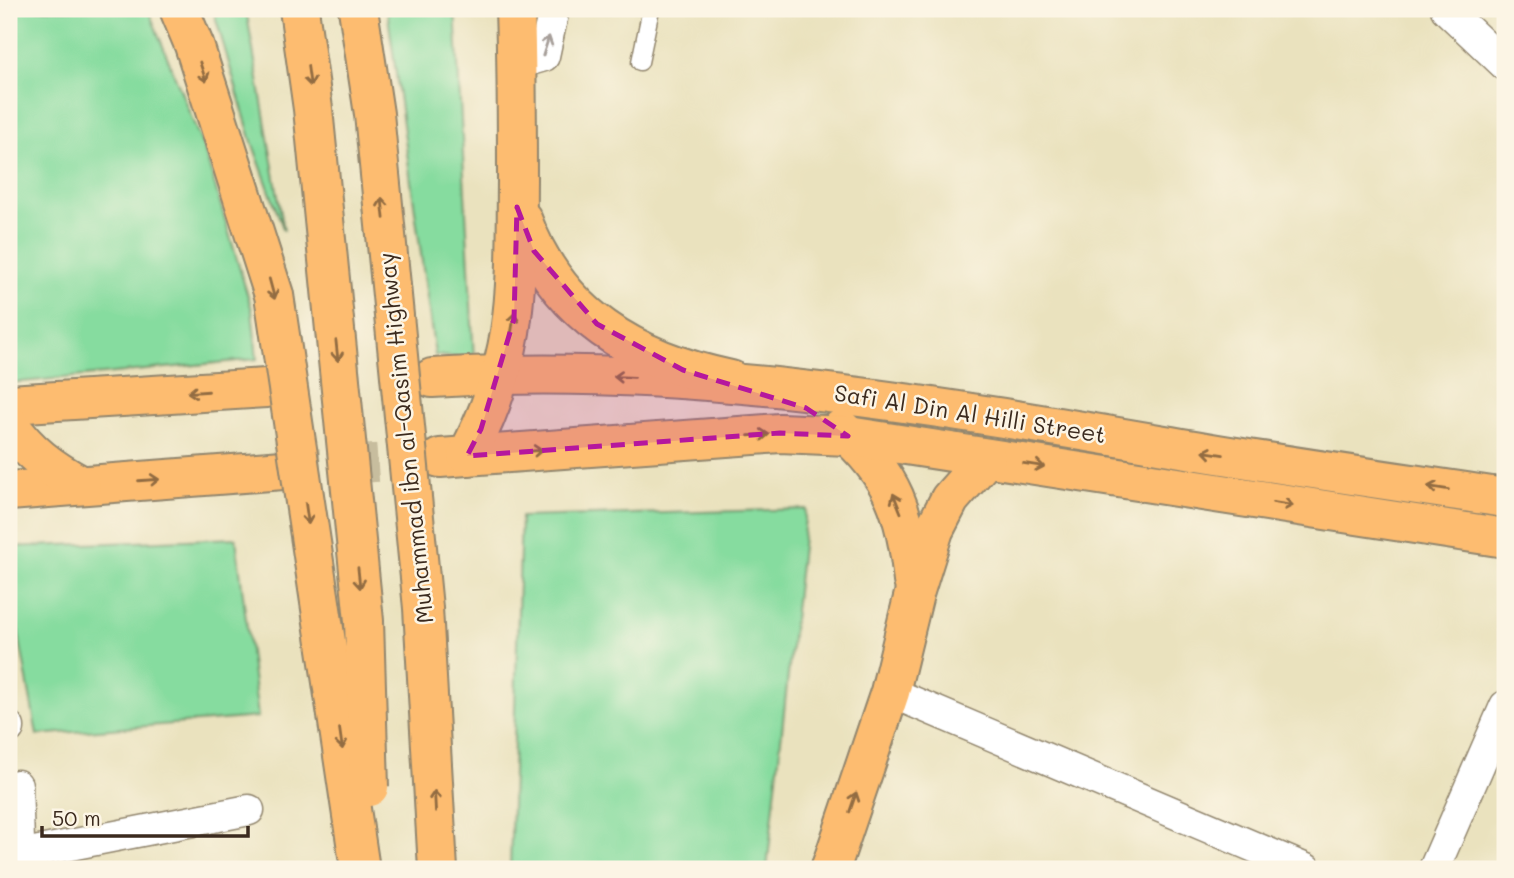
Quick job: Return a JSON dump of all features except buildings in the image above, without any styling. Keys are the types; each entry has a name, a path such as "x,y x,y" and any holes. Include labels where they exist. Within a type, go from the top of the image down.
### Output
{"main road":[{"path":"179,9 194,45 274,295 360,869"},
{"path":"299,9 313,109 364,621 372,869"},
{"name":"Muhammad ibn al-Qasim Highway","path":"358,9 374,114 423,608 439,869"},
{"path":"503,373 514,319 517,207 515,9"},
{"path":"517,207 534,251 562,290 597,324 638,351 683,370 731,380 806,408 848,436 869,456 894,495 908,530 914,594"},
{"name":"Safi Al Din Al Hilli Street","path":"503,373 493,402 454,457 780,433 848,436 1505,538"},
{"name":"Safi Al Din Al Hilli Street","path":"432,378 503,373 731,380 921,403 1208,453 1505,498"},
{"path":"9,404 266,388"},
{"path":"9,424 23,444 50,468 81,485"},
{"path":"830,868 890,692 914,594 934,530 950,499 986,458"},
{"path":"9,491 282,470"}],"street":[{"path":"517,64 540,60 544,56 554,9"},
{"path":"1446,9 1505,65"},
{"path":"890,692 1306,869"},
{"path":"1434,869 1505,706"},
{"path":"18,785 20,862 249,810"}],"lane":[{"path":"640,62 652,9"}],"highlighted area":[{"path":"517,207 534,251 597,324 683,370 806,408 848,436 780,433 467,456 481,429 514,319"}],"green space":[{"path":"9,9 148,9 204,149 252,310 257,359 12,383 9,362"},
{"path":"213,9 246,9 284,231 252,142"},
{"path":"387,9 455,9 474,360 435,355"},
{"path":"806,509 767,869 510,869 521,517"},
{"path":"236,538 258,717 37,735 9,580 9,547"}],"tunnel":[{"path":"266,388 432,378"},
{"path":"283,470 440,458"}]}
